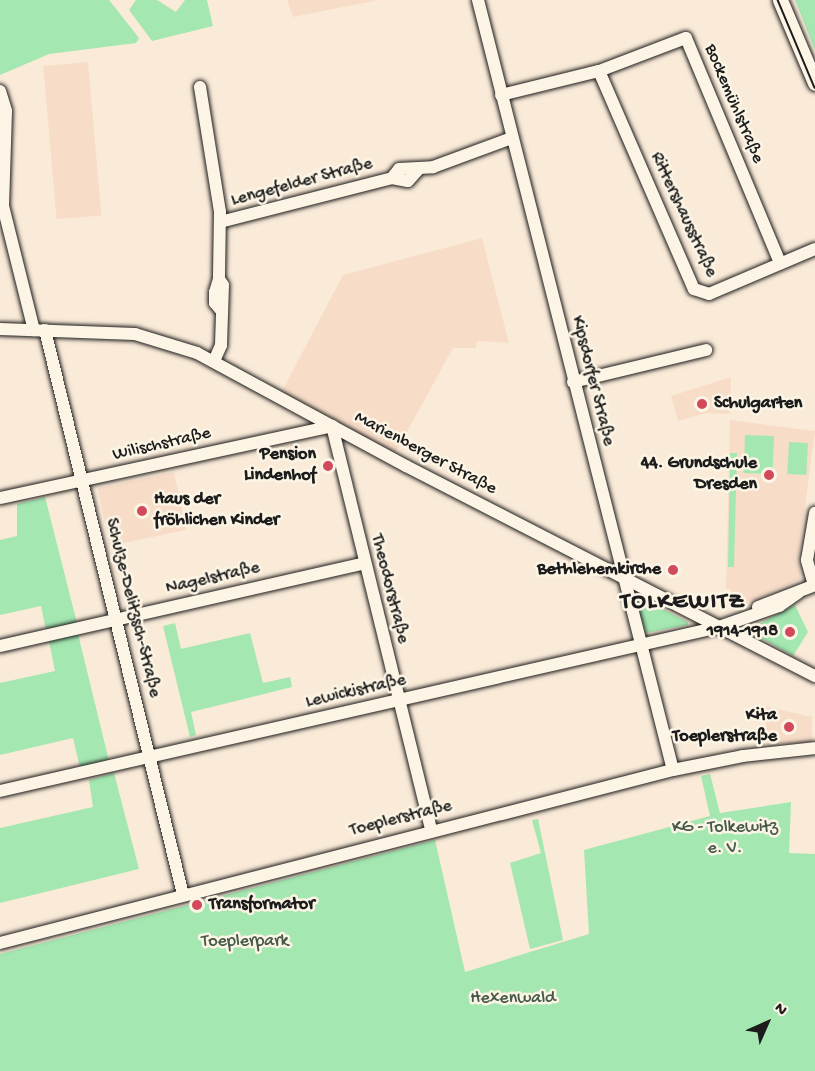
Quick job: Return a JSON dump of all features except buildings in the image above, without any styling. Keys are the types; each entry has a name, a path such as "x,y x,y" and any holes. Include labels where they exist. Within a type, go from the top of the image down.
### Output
{"main road":[{"path":"780,0 815,83"}],"street":[{"name":"Kipsdorfer Straße","path":"478,0 673,770"},
{"name":"Bockemühlstraße","path":"501,95 599,71 686,38 780,263"},
{"name":"Rittershausstraße","path":"599,71 694,289 709,294 815,249"},
{"path":"200,87 220,222 219,279 224,285 220,309 221,345 214,361"},
{"name":"Schulze-Delitzsch-Straße","path":"0,91 6,111 3,216 40,330 82,482 151,756 183,895"},
{"name":"Lengefelder Straße","path":"220,222 392,178 408,182 418,170 512,138"},
{"name":"Marienberger Straße","path":"0,329 135,334 214,361 332,426 815,676"},
{"path":"573,382 706,350"},
{"name":"Wilischstraße","path":"0,498 332,426"},
{"name":"Theodorstraße","path":"332,426 430,830"},
{"path":"815,513 807,560 815,585"},
{"name":"Nagelstraße","path":"0,646 364,563"},
{"name":"Lewickistraße","path":"0,791 719,627 779,606 799,592 815,585"},
{"name":"Toeplerstraße","path":"0,943 430,830 673,770 743,756 815,748"}],"shaded area":[{"path":"287,0 379,0 293,17"},
{"path":"88,62 101,215 57,219 43,66"},
{"path":"482,238 509,343 477,341 476,348 453,348 392,459 279,397 343,275"},
{"name":"Schulgarten","path":"731,377 730,414 706,413 678,421 671,396"},
{"name":"44. Grundschule Dresden","path":"730,420 815,431 798,559 801,579 733,609 731,590 726,589"},
{"name":"Haus der fröhlichen Kinder","path":"174,472 186,530 110,546 98,488"},
{"name":"Kita Toeplerstraße","path":"764,706 812,717 812,742 768,744"}],"green space":[{"path":"0,0 109,0 139,38 136,43 49,54 0,75"},
{"path":"136,0 157,0 176,12 185,0 207,0 213,26 152,41 129,10"},
{"path":"795,0 815,0 815,50"},
{"path":"745,435 774,436 773,474 744,473"},
{"path":"789,442 808,443 806,475 787,474"},
{"path":"730,453 737,453 734,567 728,567"},
{"path":"45,497 77,623 46,630 41,606 0,615 0,540 17,536 17,504"},
{"path":"639,597 688,622 688,625 646,633 635,600"},
{"path":"795,605 808,632 793,656 747,630"},
{"path":"175,623 181,649 250,633 263,683 290,677 292,687 191,712 196,735 190,737 163,626"},
{"path":"78,634 109,761 80,768 73,738 0,755 0,683 55,671 49,641"},
{"path":"114,773 139,869 0,903 0,828 93,807 89,780"},
{"path":"710,774 720,813 791,802 789,853 815,854 815,1071 0,1071 0,954 435,840 465,972 589,934 584,850 710,816 701,776"},
{"path":"538,819 563,940 530,949 510,863 541,853 532,820"}],"tram line":[{"path":"778,0 815,88"}],"place":[{"name":"Schulgarten","path":"702,404"},
{"name":"Pension Lindenhof","path":"328,466"},
{"name":"44. Grundschule Dresden","path":"769,475"},
{"name":"Haus der fröhlichen Kinder","path":"142,511"},
{"name":"Bethlehemkirche","path":"673,570"},
{"name":"1914-1918","path":"790,632"},
{"name":"Kita Toeplerstraße","path":"789,727"},
{"name":"Transformator","path":"197,905"}],"district":[{"name":"TOLKEWITZ","path":"683,603"}],"park label":[{"name":"KG - Tolkewitz e. V.","path":"725,839"},
{"name":"Toeplerpark","path":"245,942"},
{"name":"Hexenwald","path":"513,999"}]}
